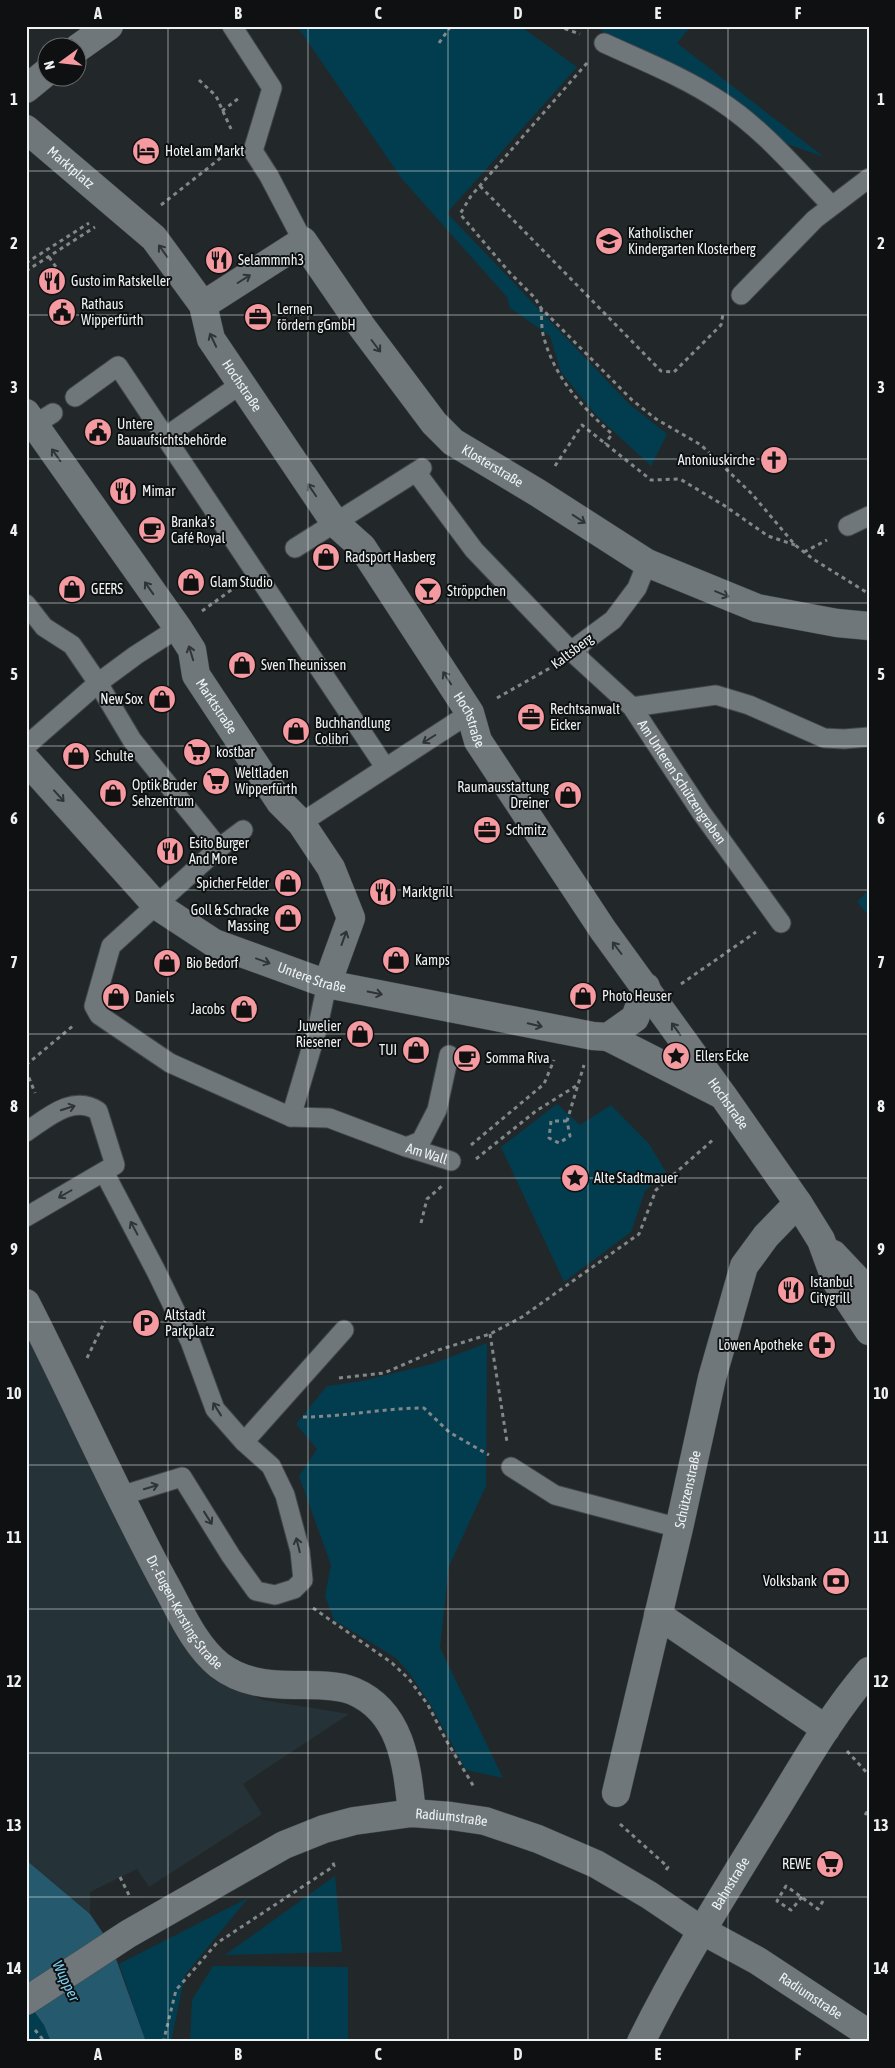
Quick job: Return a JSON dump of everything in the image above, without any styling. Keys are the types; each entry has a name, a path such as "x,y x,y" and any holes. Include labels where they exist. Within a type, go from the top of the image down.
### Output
{"street":[{"path":"88,41 109,26"},
{"path":"26,89 38,79"},
{"name":"Marktplatz","path":"26,128 116,205"},
{"name":"Hochstraße","path":"116,205 154,238 203,305 211,339 335,522 362,547 470,713 478,741 603,930 731,1107 821,1240 869,1292"},
{"path":"203,305 303,242"},
{"name":"Klosterstraße","path":"303,242 362,327 434,422 453,442 538,493 647,563 758,608 837,623 869,626"},
{"name":"Marktstraße","path":"38,417 192,650 196,675 280,802 301,823 330,868 351,918 327,984"},
{"name":"Untere Straße","path":"26,760 156,905 214,943 327,984 565,1032 601,1036 731,1107"},
{"path":"601,1036 634,1018 646,987"},
{"name":"Schützenstraße","path":"616,1793 679,1528 712,1378 744,1266 766,1236 798,1204"},
{"name":"Hochstraße","path":"821,1240 836,1282 869,1331"},
{"name":"Dr.-Eugen-Kersting-Straße","path":"26,1302 120,1496 189,1627 208,1655 238,1676 268,1685 318,1685 353,1691 373,1703 389,1721 399,1738 406,1758 412,1813"},
{"path":"658,1615 826,1729"},
{"name":"Bahnstraße","path":"641,2042 663,1997 702,1930 826,1729 852,1691 869,1671"},
{"name":"Radiumstraße","path":"26,2002 128,1934 284,1845 324,1829 380,1816 412,1813 451,1816 485,1822 538,1839 596,1864 649,1895 702,1930 758,1961 869,2034"}],"lane":[{"path":"232,26 272,88 253,151 269,176 303,242"},
{"path":"604,43 664,70 720,101 771,142 831,205"},
{"path":"741,295 815,219 869,178"},
{"path":"75,398 118,366 263,570 385,767"},
{"path":"175,430 241,384"},
{"name":"Am Unteren Schützengraben","path":"335,522 419,470 474,550 572,651 632,707 701,812 779,920"},
{"path":"848,526 869,516"},
{"path":"295,548 335,522"},
{"name":"Kaltsberg","path":"572,651 613,620 637,588 647,563"},
{"path":"26,604 44,627 72,645 98,683 132,740 218,848"},
{"path":"26,746 98,683 136,655 178,628"},
{"path":"632,707 716,695 749,705 824,738 869,737"},
{"path":"301,823 470,713"},
{"path":"156,905 218,848 243,830"},
{"name":"Am Wall","path":"156,905 111,946 94,1006 99,1015 170,1063 291,1117 329,1118 406,1147 451,1161"},
{"path":"291,1117 318,1026 327,984"},
{"path":"406,1147 421,1141 437,1110 449,1055"},
{"path":"26,1132 68,1106 91,1106 98,1111 115,1165 26,1216"},
{"path":"104,1172 190,1341 215,1409 244,1442 271,1466 285,1495 300,1551 303,1580 294,1589 274,1595 256,1591 182,1477 120,1496"},
{"path":"244,1442 344,1330"},
{"path":"511,1467 555,1495 679,1528"}],"path":[{"path":"439,43 451,26"},
{"path":"604,43 471,196 460,214 542,308 632,400 656,419 701,445 752,494 795,545 813,559 869,594"},
{"path":"199,80 216,96 234,136"},
{"path":"222,111 244,95"},
{"path":"155,209 226,155 229,149"},
{"path":"480,186 661,371 674,372 721,325 724,313 741,295"},
{"path":"26,263 77,230"},
{"path":"26,271 83,234"},
{"path":"48,257 56,267"},
{"path":"542,308 543,337 556,371 590,415 612,434 605,444"},
{"path":"538,493 582,425 651,480 680,479 726,506 768,536 795,545"},
{"path":"178,628 263,570"},
{"name":"Kaltsberg","path":"470,713 559,663 572,651"},
{"path":"682,983 779,920"},
{"name":"Am Wall","path":"451,1161 544,1084 565,1032"},
{"path":"26,1065 62,1036"},
{"path":"567,1121 551,1122 549,1138 559,1143 570,1136 567,1121 578,1084 601,1036"},
{"path":"472,1162 536,1111 578,1084"},
{"path":"334,1378 384,1373 435,1351 490,1334 522,1317 639,1234 656,1190 731,1107"},
{"path":"422,1222 427,1199 449,1181"},
{"path":"86,1361 105,1321"},
{"path":"490,1334 511,1467"},
{"path":"299,1417 324,1417 394,1408 424,1408 449,1432 511,1467"},
{"path":"616,1793 608,1808 609,1814 668,1867 649,1895"},
{"path":"865,1815 869,1809"},
{"path":"166,2042 164,2039 176,1990 217,1943 334,1866 324,1829"},
{"path":"802,1897 791,1910 776,1901 786,1886 802,1897 818,1909 825,1898"}],"shaded area":[{"path":"297,26 520,26 577,67 447,213 629,404 667,434 651,466 595,414 561,372 550,336 510,308 507,297 402,179"},
{"path":"596,26 691,26 677,43 824,157 782,142 653,70"},
{"path":"869,889 869,916 857,902"},
{"path":"557,1104 580,1125 611,1105 649,1144 666,1172 645,1191 631,1232 564,1282 501,1147"},
{"path":"26,1329 178,1639 216,1681 263,1700 349,1714 243,1784 262,1814 149,1887 137,1869 90,1892 90,1914 26,1860"},
{"path":"487,1343 486,1486 449,1566 440,1648 503,1778 466,1770 430,1704 410,1674 396,1658 334,1620 325,1596 331,1565 299,1476 317,1449 296,1424 327,1386 362,1381 432,1364"},
{"path":"335,1876 342,1952 225,1955"},
{"path":"248,1898 185,1975 171,2042 146,2042 119,1964"},
{"path":"213,1966 348,1967 348,2042 190,2042 192,2000"},
{"path":"26,2000 44,2025 51,2042 26,2042"}],"water":[{"name":"Wupper","path":"26,1860 90,1914 111,1945 146,2042 51,2042 44,2025 26,2000"}],"place":[{"name":"Hotel am Markt","path":"146,151"},
{"name":"Katholischer Kindergarten Klosterberg","path":"609,241"},
{"name":"Selammmh3","path":"219,260"},
{"name":"Gusto im Ratskeller","path":"52,281"},
{"name":"Rathaus Wipperfürth","path":"62,312"},
{"name":"Lernen fördern gGmbH","path":"258,317"},
{"name":"Untere Bauaufsichtsbehörde","path":"98,432"},
{"name":"Antoniuskirche","path":"774,460"},
{"name":"Mimar","path":"123,491"},
{"name":"Branka's Café Royal","path":"152,530"},
{"name":"Radsport Hasberg","path":"326,557"},
{"name":"Glam Studio","path":"191,582"},
{"name":"GEERS","path":"72,589"},
{"name":"Ströppchen","path":"428,591"},
{"name":"Sven Theunissen","path":"242,665"},
{"name":"New Sox","path":"162,699"},
{"name":"Rechtsanwalt Eicker","path":"531,717"},
{"name":"Buchhandlung Colibri","path":"296,731"},
{"name":"kostbar","path":"197,752"},
{"name":"Schulte","path":"76,756"},
{"name":"Weltladen Wipperfürth","path":"216,781"},
{"name":"Optik Bruder Sehzentrum","path":"113,793"},
{"name":"Raumausstattung Dreiner","path":"568,795"},
{"name":"Schmitz","path":"487,830"},
{"name":"Esito Burger And More","path":"170,851"},
{"name":"Spicher Felder","path":"288,883"},
{"name":"Marktgrill","path":"383,892"},
{"name":"Goll & Schracke Massing","path":"288,918"},
{"name":"Kamps","path":"396,960"},
{"name":"Bio Bedorf","path":"167,963"},
{"name":"Photo Heuser","path":"583,996"},
{"name":"Daniels","path":"116,997"},
{"name":"Jacobs","path":"244,1009"},
{"name":"Juwelier Riesener","path":"360,1034"},
{"name":"TUI","path":"416,1050"},
{"name":"Ellers Ecke","path":"676,1056"},
{"name":"Somma Riva","path":"467,1058"},
{"name":"Alte Stadtmauer","path":"575,1178"},
{"name":"Istanbul Citygrill","path":"791,1290"},
{"name":"Altstadt Parkplatz","path":"146,1323"},
{"name":"Löwen Apotheke","path":"822,1345"},
{"name":"Volksbank","path":"836,1581"},
{"name":"REWE","path":"830,1864"}]}
